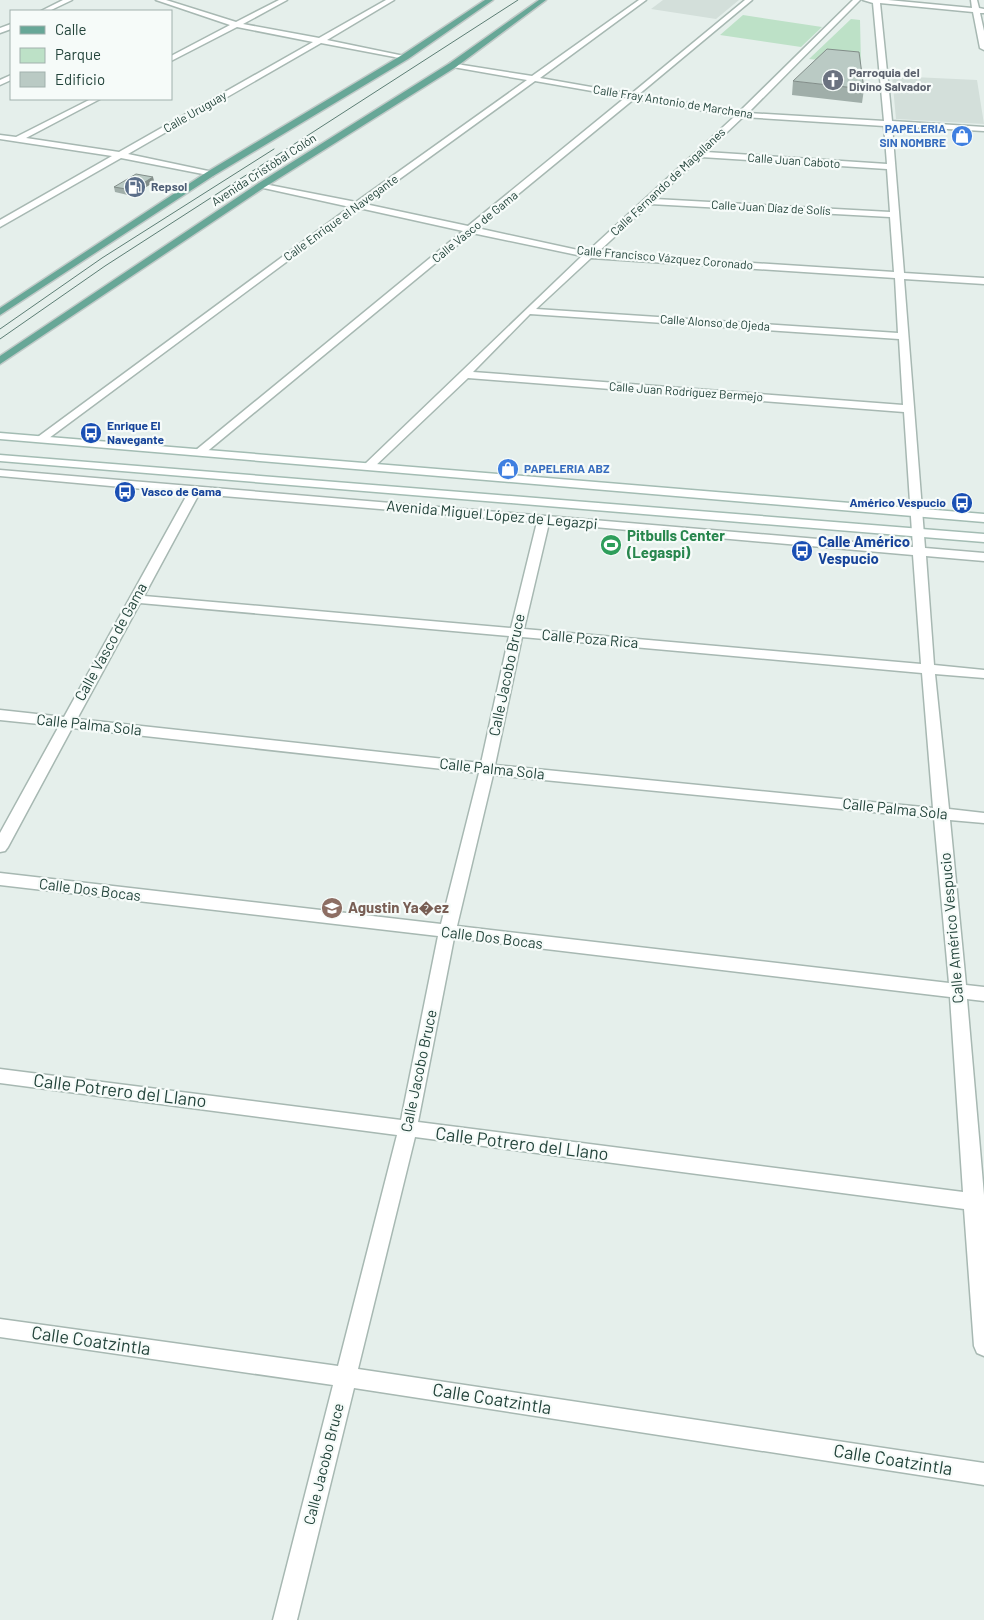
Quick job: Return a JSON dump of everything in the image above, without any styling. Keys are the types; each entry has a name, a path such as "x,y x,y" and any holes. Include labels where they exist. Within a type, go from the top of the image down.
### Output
{"main road":[{"name":"Avenida Cristóbal Colón","path":"0,312 210,174 404,57 490,0"},
{"name":"Avenida Cristóbal Colón","path":"0,361 262,185 453,66 543,0"}],"street":[{"path":"46,10 69,0"},
{"path":"168,4 175,0"},
{"path":"172,58 284,0"},
{"name":"Calle Uruguay","path":"0,224 391,0"},
{"name":"Calle Enrique el Navegante","path":"41,439 643,0"},
{"name":"Calle Vasco de Gama","path":"200,452 635,96 749,0"},
{"name":"Calle Fernando de Magallanes","path":"369,466 465,375 528,311 741,115 857,0"},
{"path":"864,0 980,11"},
{"path":"974,0 980,11 984,48"},
{"name":"Calle Américo Vespucio","path":"876,2 888,124 907,409 928,669 979,1202 984,1346"},
{"path":"159,4 168,4 237,25 404,57"},
{"name":"Calle Fray Antonio de Marchena","path":"453,66 534,78 741,115 984,129"},
{"path":"17,140 94,100"},
{"path":"0,137 119,155 210,174"},
{"name":"Calle Juan Caboto","path":"698,154 890,167"},
{"name":"Calle Francisco Vázquez Coronado","path":"262,185 589,255 984,281"},
{"name":"Calle Juan Díaz de Solís","path":"647,201 894,215"},
{"path":"0,214 15,216"},
{"name":"Calle Alonso de Ojeda","path":"528,311 902,336"},
{"name":"Calle Juan Rodríguez Bermejo","path":"465,375 907,409"},
{"path":"0,436 984,518"},
{"name":"Avenida Miguel López de Legazpi","path":"0,458 984,538"},
{"name":"Avenida Miguel López de Legazpi","path":"0,473 984,557"},
{"name":"Calle Vasco de Gama","path":"0,847 66,723 195,490"},
{"name":"Calle Jacobo Bruce","path":"285,1620 408,1129 448,932 487,769 516,633 544,520"},
{"name":"Calle Poza Rica","path":"136,599 984,674"},
{"name":"Calle Palma Sola","path":"0,715 487,769 984,818"},
{"name":"Calle Dos Bocas","path":"0,879 984,994"},
{"name":"Calle Potrero del Llano","path":"0,1076 979,1202"},
{"name":"Calle Coatzintla","path":"0,1328 347,1377 984,1474"}],"shaded area":[{"path":"663,0 739,0 716,19 651,9"},
{"path":"892,76 977,80 984,124 896,119"}],"green space":[{"path":"743,15 822,27 801,47 720,35"},
{"path":"851,19 860,20 861,64 809,59"}],"building":[{"path":"827,49 859,52 864,89 793,81"},
{"path":"136,174 153,177 132,190 114,187"}],"tram line":[{"path":"0,339 105,266 518,0"},
{"path":"0,329 102,258 274,149"}],"place":[{"name":"Parroquia del Divino Salvador","path":"833,80"},
{"name":"PAPELERIA SIN NOMBRE","path":"962,136"},
{"name":"Repsol","path":"135,187"},
{"name":"Enrique El Navegante","path":"91,433"},
{"name":"PAPELERIA ABZ","path":"508,469"},
{"name":"Vasco de Gama","path":"125,492"},
{"name":"Américo Vespucio","path":"962,503"},
{"name":"Pitbulls Center (Legaspi)","path":"611,545"},
{"name":"Calle Américo Vespucio","path":"802,551"},
{"name":"Agustin Ya�ez","path":"332,908"}]}
